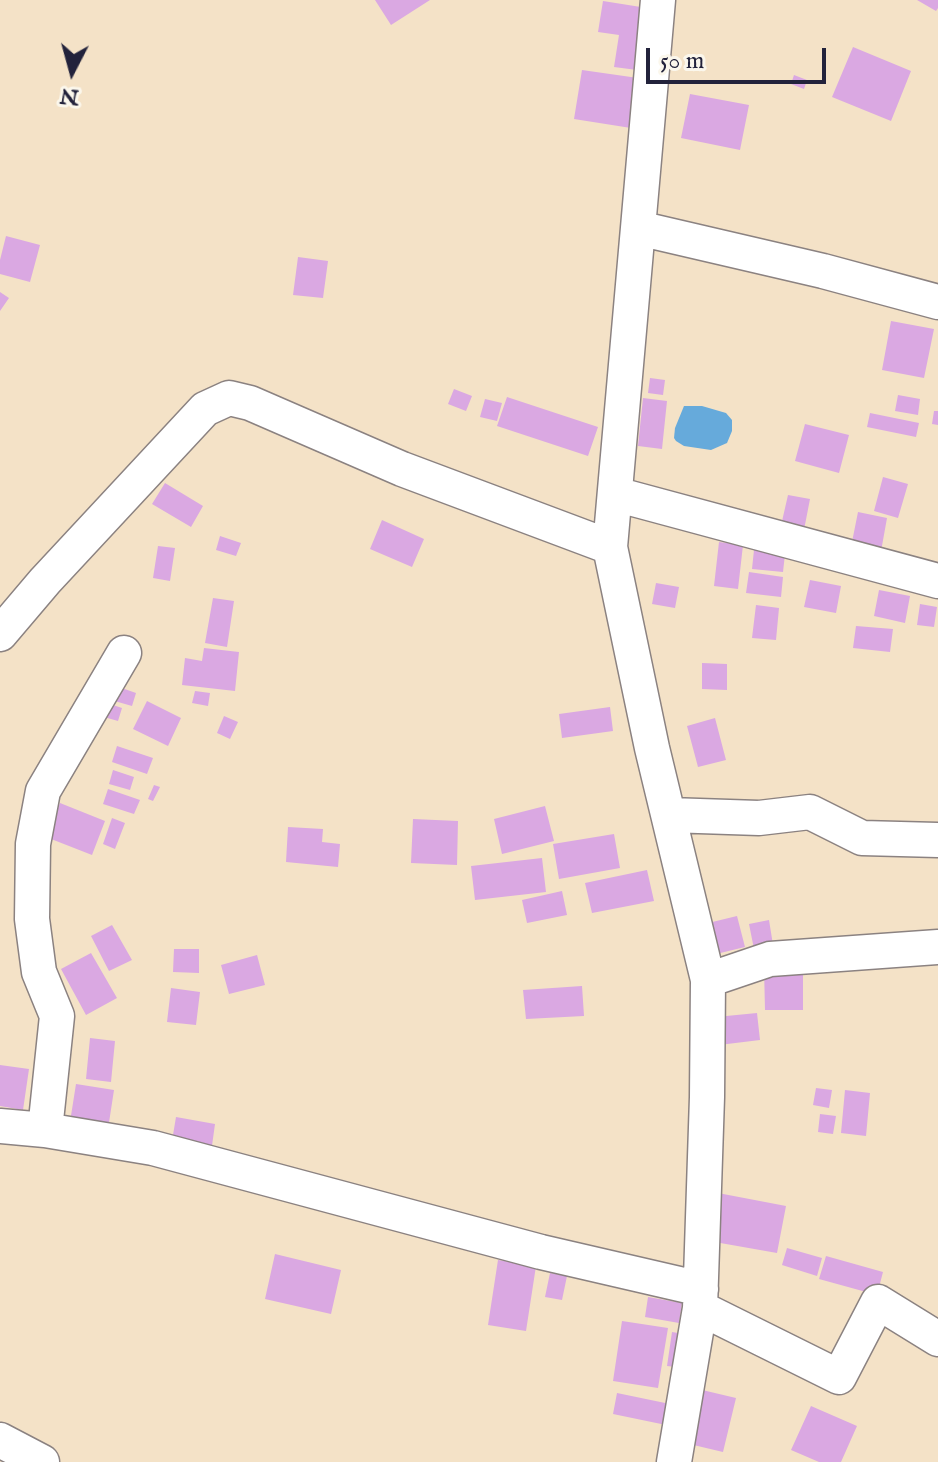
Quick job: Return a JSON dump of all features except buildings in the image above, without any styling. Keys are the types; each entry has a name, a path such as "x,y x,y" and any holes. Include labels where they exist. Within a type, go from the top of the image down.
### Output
{"street":[{"path":"658,0 610,547 652,748 708,980 700,1299 674,1462"},
{"path":"638,228 823,271 938,302"},
{"path":"0,634 45,581 205,409 229,398 250,403 402,469 610,547"},
{"path":"615,494 938,581"},
{"path":"45,1130 57,1016 39,972 32,919 33,844 43,791 124,653"},
{"path":"669,815 759,818 810,812 862,838 938,840"},
{"path":"708,980 770,959 938,947"},
{"path":"0,1126 45,1130 153,1148 541,1252 700,1299 839,1377 878,1302 938,1339"},
{"path":"0,1440 42,1462"}],"water":[{"path":"684,406 702,406 726,413 732,420 727,443 711,450 684,446 676,441 675,428"}]}
